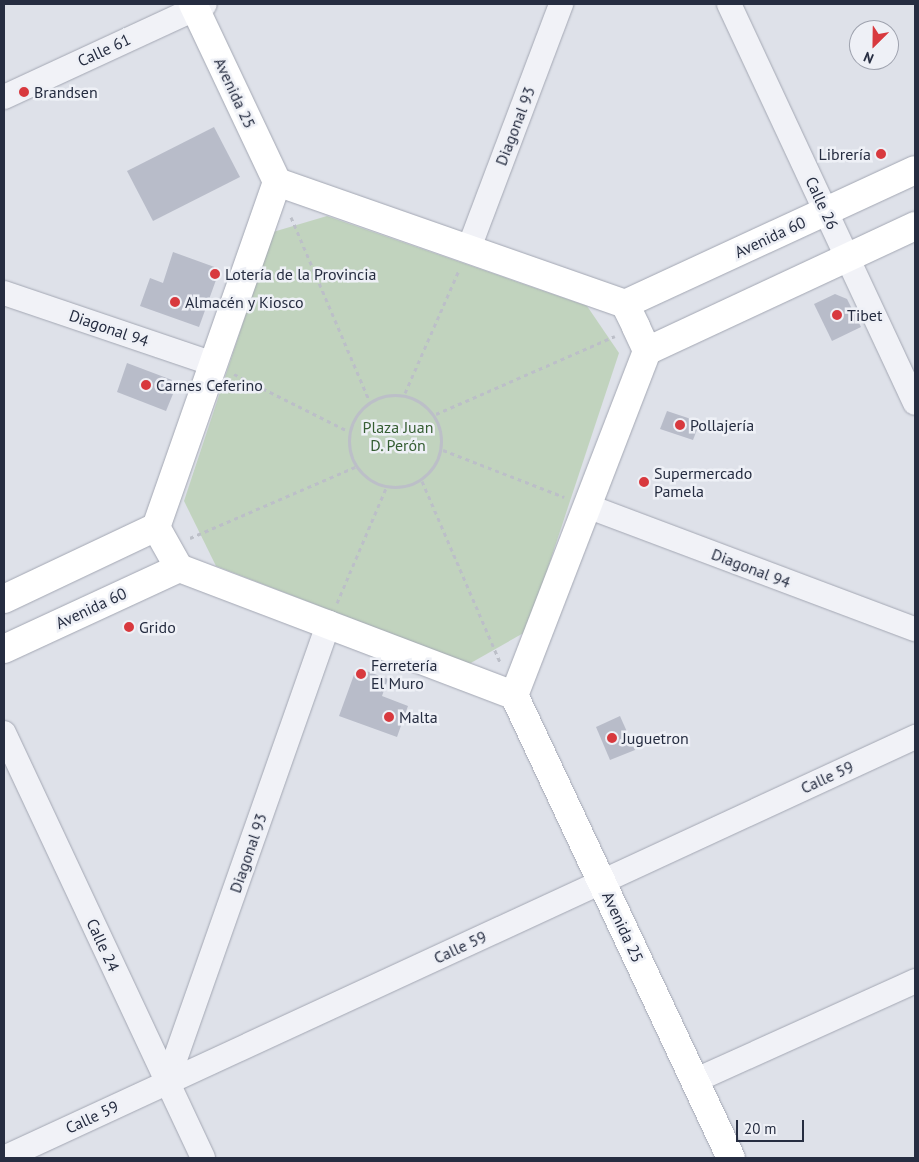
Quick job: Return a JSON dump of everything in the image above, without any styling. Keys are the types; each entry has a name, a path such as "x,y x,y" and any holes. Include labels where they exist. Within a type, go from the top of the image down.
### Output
{"main road":[{"name":"Avenida 25","path":"198,5 277,182"},
{"name":"Avenida 60","path":"636,328 826,212 915,170"},
{"path":"167,547 214,364 277,182 469,248 636,328 847,258 915,226"},
{"path":"4,599 167,547 328,623 514,695 587,506 636,328"},
{"name":"Avenida 60","path":"4,649 167,547"},
{"name":"Avenida 25","path":"514,695 731,1158"}],"street":[{"name":"Diagonal 93","path":"469,248 561,4"},
{"name":"Calle 26","path":"729,4 915,403"},
{"name":"Calle 61","path":"4,97 198,5"},
{"name":"Diagonal 94","path":"4,293 214,364"},
{"name":"Diagonal 94","path":"587,506 915,629"},
{"name":"Diagonal 93","path":"167,1082 328,623"},
{"name":"Calle 24","path":"4,732 203,1158"},
{"name":"Calle 59","path":"4,1158 915,737"},
{"path":"694,1081 915,981"}],"path":[{"path":"277,182 369,400"},
{"path":"405,393 469,248"},
{"path":"436,414 636,328"},
{"path":"214,364 348,431"},
{"path":"405,393 436,414 443,450 422,481 386,488 355,467 348,431 369,400 405,393"},
{"path":"443,450 587,506"},
{"path":"167,547 355,467"},
{"path":"422,481 514,695"},
{"path":"328,623 386,488"}],"green space":[{"name":"Plaza Juan D. Perón","path":"327,216 587,306 619,353 527,631 469,664 216,566 184,501 273,232"}],"building":[{"path":"214,127 240,177 153,221 127,171"},
{"path":"173,252 220,269 199,327 140,306 150,278 163,283"},
{"name":"Tibet","path":"835,294 847,299 861,327 832,341 814,304"},
{"name":"Carnes Ceferino","path":"127,363 172,380 175,389 166,411 117,392"},
{"name":"Pollajería","path":"667,411 700,422 693,440 660,429"},
{"path":"361,669 388,679 382,696 408,706 397,737 339,716 355,672"},
{"path":"620,716 635,750 610,760 596,727"}],"place":[{"name":"Brandsen","path":"24,92"},
{"name":"Librería","path":"881,154"},
{"name":"Lotería de la Provincia","path":"215,274"},
{"name":"Almacén y Kiosco","path":"175,302"},
{"name":"Tibet","path":"837,315"},
{"name":"Carnes Ceferino","path":"146,385"},
{"name":"Pollajería","path":"680,425"},
{"name":"Supermercado Pamela","path":"644,482"},
{"name":"Grido","path":"129,627"},
{"name":"Ferretería El Muro","path":"361,674"},
{"name":"Malta","path":"389,717"},
{"name":"Juguetron","path":"612,738"}]}
